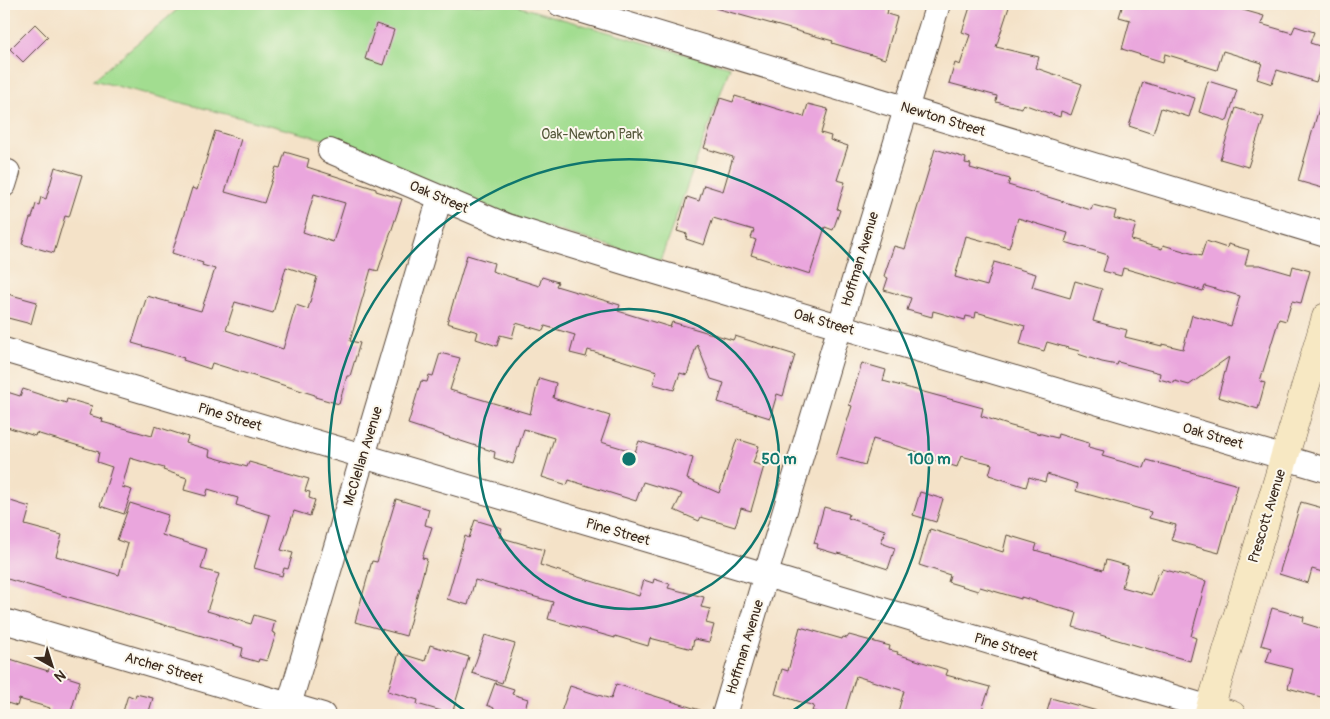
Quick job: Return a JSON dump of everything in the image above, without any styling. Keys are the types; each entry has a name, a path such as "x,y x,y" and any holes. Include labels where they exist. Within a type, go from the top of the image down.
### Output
{"street":[{"name":"Newton Street","path":"560,4 1326,235"},
{"name":"Hoffman Avenue","path":"724,715 938,4"},
{"name":"Oak Street","path":"330,151 507,226 1326,470"},
{"name":"McClellan Avenue","path":"287,710 440,197"},
{"name":"Prescott Avenue","path":"1217,713 1285,457 1326,316"},
{"name":"Pine Street","path":"4,350 766,575 1217,713"},
{"name":"Archer Street","path":"4,621 287,710 323,715"}],"green space":[{"name":"Oak-Newton Park","path":"184,4 510,4 730,67 660,261 513,217 422,177 331,141 93,80"}],"building":[{"path":"716,4 868,4 888,9 887,14 897,17 885,59 832,43 833,41 715,8"},
{"path":"971,4 1010,4 996,47 1039,57 1036,68 1082,84 1071,115 1061,111 1060,117 1023,104 1022,108 996,102 997,96 949,83 955,63 960,65 970,35 962,32"},
{"path":"1123,4 1222,4 1264,16 1261,24 1292,33 1295,26 1314,32 1310,43 1326,48 1326,52 1316,82 1277,70 1272,84 1257,79 1262,63 1223,51 1217,70 1165,54 1163,62 1122,49 1130,20 1119,17"},
{"path":"35,24 48,37 23,62 10,49"},
{"path":"376,24 394,30 383,65 365,59"},
{"path":"1208,81 1237,90 1227,121 1199,112"},
{"path":"1143,82 1195,98 1189,117 1161,108 1153,134 1129,126"},
{"path":"735,96 804,117 808,104 828,109 821,133 831,136 830,140 848,146 837,180 845,182 837,209 840,210 833,230 825,227 810,274 751,255 756,240 751,238 754,230 713,218 704,245 686,239 687,234 677,231 687,197 699,201 704,185 723,191 733,157 704,148 720,98 733,102"},
{"path":"1322,98 1326,98 1326,189 1298,181"},
{"path":"1236,108 1264,117 1248,167 1220,159"},
{"path":"215,131 241,139 225,192 264,203 276,167 280,168 285,152 309,159 307,167 402,199 378,271 371,269 350,341 360,343 350,376 347,376 339,404 212,363 210,369 183,360 184,358 132,343 147,296 201,311 215,269 172,253 192,188 197,190","holes":["314,194 345,203 333,242 303,232","286,267 317,277 308,309 296,305 283,349 226,330 235,302 273,313"]},
{"path":"935,149 966,158 965,163 971,164 970,168 1010,179 1008,185 1091,210 1093,205 1116,211 1114,218 1136,224 1131,240 1162,249 1163,245 1201,256 1206,241 1227,248 1228,244 1249,250 1245,265 1260,265 1291,274 1293,266 1310,271 1301,303 1292,301 1286,321 1279,319 1260,381 1265,383 1258,409 1218,397 1229,357 1189,385 1175,381 1174,383 1159,379 1160,373 1118,362 1117,365 1102,362 1078,354 1079,351 1047,342 1044,351 1020,344 1025,326 976,312 975,318 966,316 965,320 933,311 932,317 907,310 911,298 884,290 888,278 884,276 894,246 905,249","holes":["1018,218 1068,233 1065,242 1108,255 1103,271 1121,276 1123,268 1203,291 1205,286 1240,296 1231,326 1192,315 1183,349 1162,344 1162,346 1125,337 1127,330 1093,321 1102,289 1075,281 1070,298 1032,287 1036,274 994,262 987,286 955,277 966,236 1009,248"]},
{"path":"55,167 82,175 69,217 65,216 54,253 22,244 36,204 39,205 41,197 46,199"},
{"path":"467,255 494,263 492,271 539,286 542,277 558,282 556,286 620,305 618,311 670,327 672,322 733,340 735,336 795,355 783,396 777,394 770,418 718,402 724,383 711,379 697,344 687,375 680,373 674,390 653,384 657,371 588,350 586,357 570,353 575,335 545,326 543,331 516,323 512,338 500,335 497,346 476,339 478,332 447,323"},
{"path":"4,293 37,302 31,324 4,317"},
{"path":"440,353 460,358 450,390 530,414 539,378 556,383 553,398 610,416 601,442 635,452 639,441 693,458 687,479 719,493 737,439 759,446 753,463 764,466 751,511 741,508 735,527 701,517 699,521 674,510 682,494 643,482 636,501 569,480 567,485 542,477 554,438 524,429 513,464 494,458 495,452 408,424 421,381 427,382 429,375 433,376"},
{"path":"862,363 886,370 883,381 983,408 981,416 1011,426 1057,438 1058,434 1089,443 1088,447 1104,451 1102,456 1144,468 1147,460 1238,485 1219,553 1171,540 1176,525 1149,518 1151,512 1076,491 1078,484 1047,474 1045,482 1029,477 1026,487 989,475 992,464 961,456 957,467 927,458 928,455 873,439 865,465 836,457 852,406 849,405"},
{"path":"23,389 66,403 67,399 92,406 89,415 103,419 102,422 152,436 155,426 188,437 186,443 210,450 209,456 247,467 249,462 309,479 305,491 310,492 309,498 315,500 310,516 294,511 281,550 293,553 288,569 284,568 282,576 254,568 270,515 236,505 238,498 208,489 206,496 184,490 187,478 163,470 164,468 130,458 122,487 132,490 124,514 100,506 112,467 97,462 99,452 36,433 35,436 4,426 4,391 20,396"},
{"path":"920,492 943,499 936,522 913,515"},
{"path":"4,499 30,507 25,525 62,535 56,556 119,575 128,544 117,540 130,503 168,515 162,535 207,549 201,569 219,574 207,611 251,624 254,615 275,621 272,632 276,634 267,661 259,659 258,662 241,657 243,648 4,578"},
{"path":"396,499 429,509 425,525 432,527 422,558 427,559 406,636 355,622 372,561 377,562"},
{"path":"1301,502 1326,509 1326,573 1312,569 1308,583 1279,574"},
{"path":"824,507 849,514 848,518 885,530 881,543 895,548 888,569 817,548 818,544 814,543"},
{"path":"475,520 502,528 499,537 544,550 540,565 639,596 644,580 653,583 654,579 670,584 668,588 704,597 701,607 710,609 706,623 714,625 709,642 694,639 692,649 650,638 648,646 615,636 615,638 548,619 553,602 475,580 468,605 447,599 465,536 469,538"},
{"path":"930,529 1003,552 1007,535 1037,544 1035,550 1103,570 1106,560 1128,566 1122,587 1151,595 1158,573 1160,574 1162,569 1206,581 1191,636 1196,638 1190,661 1073,627 1077,613 980,587 978,591 948,582 950,575 919,565"},
{"path":"1272,608 1304,617 1303,623 1326,630 1326,680 1321,697 1288,688 1293,669 1266,662 1271,648 1261,645"},
{"path":"800,627 842,639 843,637 847,638 849,635 890,646 889,650 898,652 897,654 948,670 946,675 990,687 980,715 897,715 904,691 856,676 844,715 826,715 812,711 814,706 775,694 782,669 788,671"},
{"path":"485,635 515,644 502,683 472,673"},
{"path":"430,645 469,657 452,714 417,704 418,700 388,691 399,653 425,661"},
{"path":"4,657 48,671 50,667 66,672 64,676 80,681 70,715 48,715 50,708 19,699 17,706 4,702"},
{"path":"495,683 514,689 512,694 528,699 523,715 492,715 494,708 487,705"},
{"path":"616,684 703,711 703,715 560,715 570,686 611,699"},
{"path":"136,694 153,698 148,715 122,715 128,695 135,698"},
{"path":"1051,698 1097,711 1096,715 1046,715"}]}
